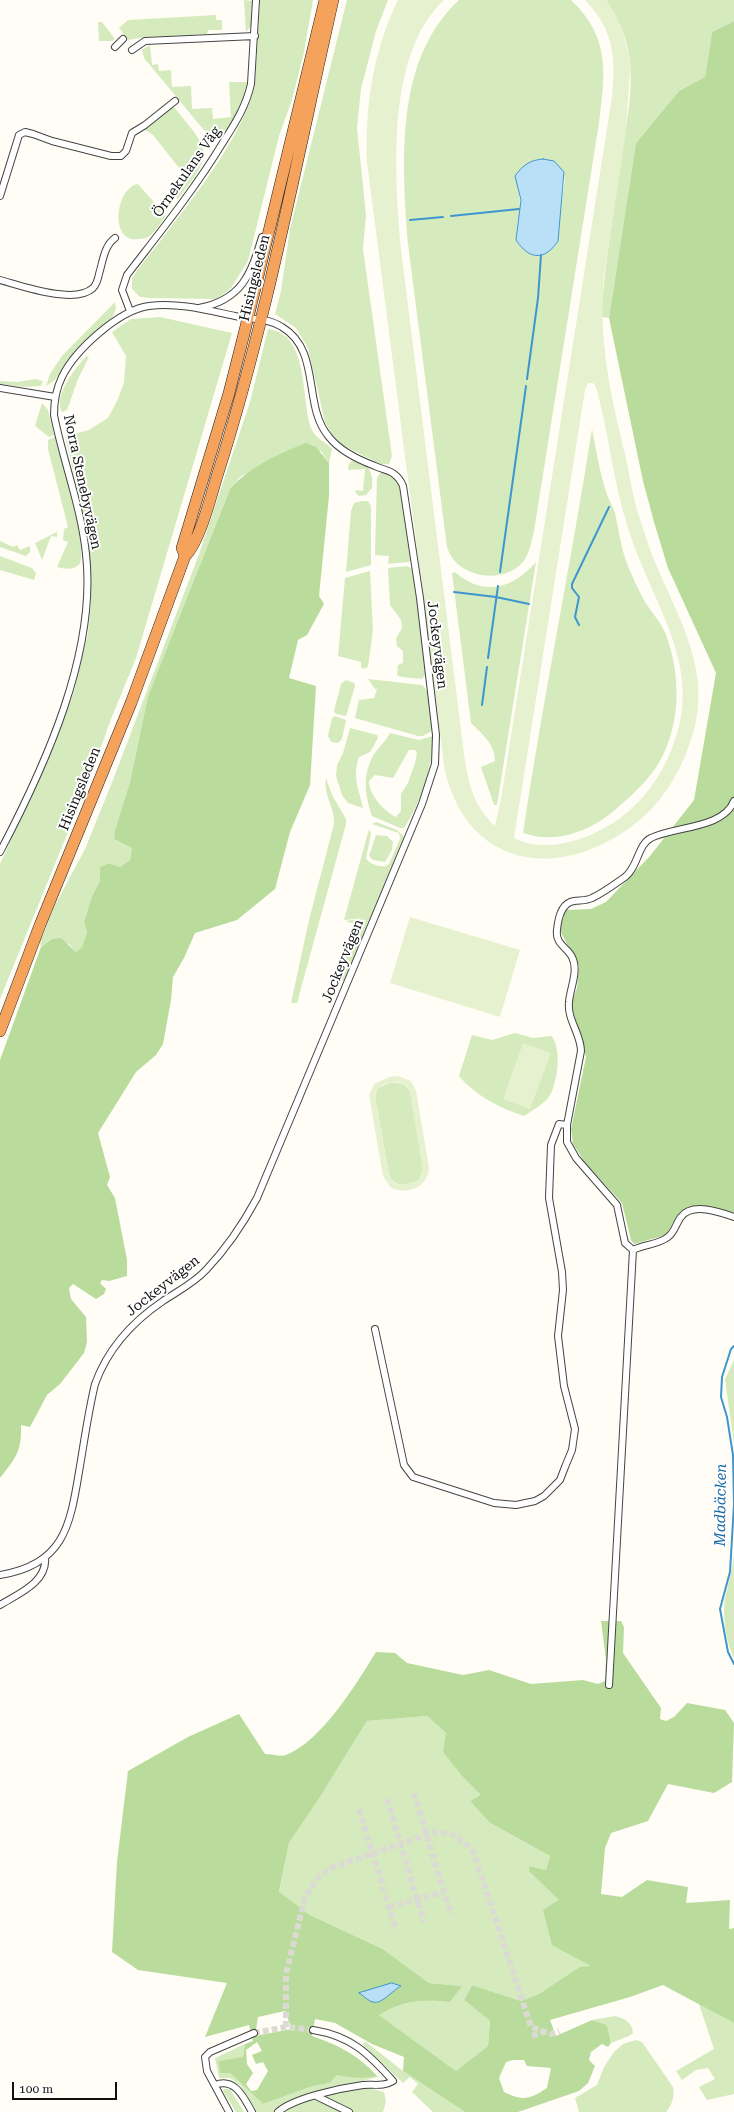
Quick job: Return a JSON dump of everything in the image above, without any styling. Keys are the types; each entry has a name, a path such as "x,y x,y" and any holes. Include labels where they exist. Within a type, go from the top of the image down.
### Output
{"highway":[{"path":"307,96 318,0"},
{"name":"Hisingsleden","path":"0,1031 40,925 134,696 185,556 192,549 236,418 282,234 324,0"},
{"name":"Hisingsleden","path":"185,556 182,548 229,393 272,217 333,0"},
{"path":"307,96 324,64 340,0"}],"street":[{"name":"Örnekulans Väg","path":"130,311 122,290 127,275 205,171 240,116 251,84 256,0"},
{"path":"132,50 146,41 255,36"},
{"path":"115,47 123,39"},
{"path":"0,196 19,135 25,132 58,143 111,156 121,156 126,151 132,133 146,125 175,101"},
{"path":"196,308 212,306 225,300 234,294 243,284 250,272 264,230 272,217"},
{"path":"0,280 43,291 62,294 82,294 94,288 109,242 115,238"},
{"name":"Norra Stenebyvägen","path":"0,852 18,818 47,754 70,690 84,634 87,604 86,555 81,525 54,415 55,397 62,376 74,360 111,324 130,311 160,305 196,308 260,320"},
{"name":"Jockeyvägen","path":"0,1575 25,1570 45,1557 62,1538 69,1525 74,1507 92,1396 100,1372 114,1346 125,1332 149,1311 205,1271 248,1215 262,1188 422,804 435,764 436,735 430,678 403,486 393,473 347,452 328,437 318,416 307,362 298,342 283,327 272,322 260,320"},
{"path":"0,388 55,397"},
{"path":"633,1250 625,1243 617,1205 570,1149 566,1136 567,1124 582,1051 580,1040 572,1025 568,1003 574,965 572,957 560,944 556,932 560,913 565,906 572,902 592,899 625,877 636,865 643,847 650,838 714,820 728,812 734,801"},
{"path":"375,1329 404,1465 413,1477 494,1503 506,1505 535,1501 553,1489 560,1480 572,1450 575,1430 564,1386 558,1336 563,1290 560,1257 549,1198 551,1144 559,1124 567,1124"},
{"path":"633,1250 668,1237 681,1217 690,1210 697,1209 734,1217"},
{"path":"609,1685 633,1250"},
{"path":"0,1605 33,1584 42,1576 45,1570 45,1557"},
{"path":"278,2112 289,2103 356,2086 382,2085 393,2081 357,2046 333,2033 313,2030"},
{"path":"229,2112 206,2066 206,2055 254,2033"},
{"path":"215,2085 228,2084 237,2088 252,2112"},
{"path":"316,2096 349,2112"}],"green space":[{"path":"244,0 252,1 251,26 246,32"},
{"path":"260,0 313,0 304,52 292,100 279,136 248,261 231,288 220,297 213,299 140,297 132,289 132,278 186,208 214,168 239,127 248,106 255,85"},
{"path":"347,0 388,0 376,31 361,89 357,128 366,215 363,249 392,456 389,464 380,464 342,445 331,433 325,422 308,348 296,328 275,314 281,291 290,229"},
{"path":"398,0 444,0 425,24 412,52 403,84 398,118 396,153 399,220 401,249 466,764 470,784 477,802 481,810 495,826 501,799 612,97 614,70 611,45 602,22 585,0 606,0 615,14 623,33 629,56 630,69 626,131 604,277 604,346 615,413 635,504 653,557 688,639 698,680 699,700 696,721 688,750 675,777 657,802 636,823 607,842 577,854 547,858 519,856 494,845 472,827 455,800 444,766 367,162 367,120 372,79 382,39","holes":["588,383 593,383 596,387 618,493 628,528 674,642 681,670 683,699 678,730 666,762 655,781 642,798 626,814 608,826 586,837 562,844 538,845 514,838 585,390"]},
{"path":"459,0 571,0 584,14 593,28 599,42 602,57 603,88 599,123 534,531 529,550 523,562 511,571 501,575 490,576 468,571 459,565 452,557 447,547 408,244 404,181 404,147 407,114 413,82 423,52 438,24","holes":["554,161 565,178 560,216 517,225 520,213 520,201 516,176 525,165"]},
{"path":"606,0 734,0 734,21 712,32 705,77 679,91 636,143 609,318 602,317 602,303 611,227 628,116 631,79 626,40"},
{"path":"216,15 216,20 222,20 222,30 208,30 207,34 146,37 128,40 119,28 128,20"},
{"path":"734,21 734,1215 707,1206 700,1205 686,1208 679,1214 666,1235 634,1244 631,1240 622,1203 586,1164 573,1144 571,1129 586,1057 571,1004 577,988 579,966 560,931 565,910 591,909 606,902 650,856 694,800 716,673 668,568 654,522 643,481 609,318 636,143 679,91 705,77 712,32"},
{"path":"98,22 102,22 115,39 112,41 99,41"},
{"path":"150,45 152,65 158,64 159,71 171,70 172,87 191,86 192,109 212,108 213,119 231,117 229,82 249,82 244,100 234,120 227,128 220,133 212,134 203,129 144,58 142,50"},
{"path":"174,107 195,134 204,152 203,161 198,171 178,199 175,196 184,184 184,174 153,135 145,130 165,111"},
{"path":"138,184 166,216 151,235 147,238 141,239 129,238 123,233 119,225 120,204 124,195 130,188"},
{"path":"115,302 116,309 113,316 70,358 55,380 46,386 50,374 62,356"},
{"path":"160,317 232,333 136,658 111,719 88,783 0,999 0,864 55,744 74,692 88,633 91,603 88,536 65,436 89,430 108,418 117,401 124,383 126,356 112,332 131,319"},
{"path":"268,329 282,334 291,343 298,356 302,371 308,418 314,433 332,449 329,463 321,451 286,451 240,477 230,489 148,696 130,782 115,830 114,839 132,848 130,860 120,867 109,863 100,867 100,881 92,896 84,922 87,932 82,947 76,952 69,944 52,939 41,947 40,942 55,905 85,849 113,780 199,554 250,402"},
{"path":"86,356 89,357 78,379 67,410 62,412 60,405 63,390"},
{"path":"36,379 43,381 41,386 25,387 0,384 0,381 18,382"},
{"path":"42,403 48,410 54,435 49,437 35,426"},
{"path":"592,429 601,474 615,513 626,560 645,602 664,630 671,650 676,682 675,715 667,746 656,768 634,793 615,810 605,818 572,834 548,837 535,836 523,833 539,732"},
{"path":"55,437 73,502 80,540 80,563 78,566 70,569 57,567 68,542 63,540 64,529 68,527 48,449 48,440"},
{"path":"306,443 316,447 329,463 329,496 319,596 324,604 307,635 298,640 289,678 316,686 310,785 290,832 275,889 237,920 195,933 184,958 173,977 171,1000 163,1044 156,1055 136,1072 98,1133 110,1177 107,1185 115,1198 127,1260 127,1276 109,1281 102,1280 100,1283 106,1289 104,1294 96,1299 73,1284 69,1288 71,1299 86,1317 87,1342 84,1353 60,1384 47,1395 30,1427 21,1425 19,1448 14,1460 0,1478 0,1060 41,947 52,939 61,938 76,952 82,947 87,932 84,922 92,896 100,881 100,867 109,863 120,867 130,860 132,848 114,839 115,830 130,782 148,696 230,489 256,467 286,451"},
{"path":"354,460 367,466 371,474 372,488 366,495 359,496 355,492 356,490 363,491 365,469 348,470 349,463"},
{"path":"386,472 396,478 401,486 411,560 409,562 388,564 389,556 375,555 377,478 380,473"},
{"path":"368,501 371,506 371,565 346,572 351,511 354,503"},
{"path":"57,532 57,537 51,536 42,560 35,543"},
{"path":"0,541 13,547 17,545 20,550 30,546 30,552 26,556 0,547"},
{"path":"0,556 32,568 36,573 34,580 0,570"},
{"path":"536,562 497,805 494,805 481,767 495,761 493,749 483,735 471,723 452,573 455,572 476,585 487,587 497,586 508,584 518,578"},
{"path":"407,566 412,569 414,580 425,668 425,675 422,679 397,675 398,665 403,663 403,651 397,646 396,639 402,628 401,620 390,605 388,568"},
{"path":"370,571 373,630 368,667 363,669 361,667 361,662 338,656 345,578"},
{"path":"368,679 422,685 426,689 430,700 432,731 423,736 418,736 355,718 359,700 374,698 377,689 375,689"},
{"path":"346,680 354,683 355,686 346,716 336,714 334,711 341,684"},
{"path":"335,716 346,720 342,739 338,743 331,742 328,736 332,718"},
{"path":"350,728 377,735 378,738 370,752 359,757 357,764 356,777 363,808 348,803 342,795 336,776 337,765 343,753"},
{"path":"390,733 419,740 433,736 431,759 425,784 410,819 404,828 400,828 372,816 366,793 366,778 370,763 375,753","holes":["409,750 415,750 417,753 415,763 408,783 401,794 401,811 396,817 382,807 374,797 369,781 375,775 393,778"]},
{"path":"326,778 332,795 346,819 346,824 297,1003 291,1003 309,920 334,824 333,812 327,796"},
{"path":"376,822 397,830 404,837 344,981 337,978 336,973 340,973 354,926 354,924 346,921 365,918 344,920 369,829 371,834 366,858 374,865 386,866 389,864 400,839 399,833 372,824"},
{"path":"376,835 387,836 393,842 392,850 385,862 373,860 369,856"},
{"path":"410,917 520,950 500,1017 390,983"},
{"path":"515,1033 533,1038 551,1036 557,1048 558,1056 557,1073 550,1095 542,1104 524,1116 489,1100 465,1083 459,1076 472,1035 492,1040"},
{"path":"523,1043 551,1053 530,1109 503,1099"},
{"path":"398,1076 411,1081 416,1091 429,1168 428,1175 421,1185 410,1190 397,1190 391,1188 383,1176 369,1095 374,1084 389,1077","holes":["398,1082 407,1086 410,1093 423,1169 419,1180 402,1185 394,1183 389,1175 375,1096 378,1089 387,1084"]},
{"path":"390,1083 398,1083 406,1086 411,1096 423,1169 419,1180 411,1184 398,1184 391,1179 389,1175 375,1096 378,1088"},
{"path":"734,1360 734,1444 725,1379"},
{"path":"734,1553 734,1658 726,1633 724,1606"},
{"path":"601,1621 621,1621 624,1627 623,1653 661,1708 660,1719 666,1721 674,1717 687,1703 725,1710 734,1723 732,1782 714,1793 668,1784 648,1821 611,1833 605,1848 601,1894 622,1897 647,1880 688,1887 686,1903 730,1900 729,1929 734,1928 734,2023 663,1985 630,1997 550,2020 556,2036 592,2020 607,2025 611,2043 608,2047 602,2044 591,2052 589,2060 595,2066 588,2083 579,2091 518,2112 465,2112 403,2071 404,2057 372,2044 335,2023 315,2019 312,2036 347,2051 370,2068 377,2076 357,2078 337,2075 330,2083 313,2086 263,2104 230,2073 220,2073 218,2061 243,2057 245,2044 253,2041 249,2025 205,2037 227,1983 138,1970 112,1952 117,1862 128,1771 188,1737 239,1714 265,1754 284,1756 299,1748 325,1725 348,1695 376,1652 395,1653 407,1663 463,1675 489,1670 531,1684 583,1680 598,1684 605,1681 606,1660","holes":["427,1716 446,1733 443,1752 463,1777 481,1795 470,1801 490,1823 550,1856 546,1870 530,1866 529,1871 559,1900 543,1910 552,1945 591,1966 580,1967 539,1994 521,2001 472,1985 464,2000 490,2021 488,2046 456,2071 379,2015 397,2006 413,2002 450,2002 462,1986 429,1983 383,1949 310,1915 279,1892 289,1843 320,1797 367,1721","401,1986 373,2002 359,1993","285,2011 292,2029 255,2036 258,2017","257,2042 262,2051 252,2055 256,2064 263,2062 268,2071 257,2090 251,2091 246,2084 253,2073 247,2064 246,2050","513,2060 524,2060 527,2066 551,2068 547,2088 526,2098 516,2097 504,2092 499,2078 506,2062"]},
{"path":"427,1716 446,1733 463,1777 482,1795 470,1801 490,1823 550,1856 546,1870 530,1866 559,1900 592,1966 580,1968 539,1994 521,2001 472,1985 464,2000 490,2021 488,2046 456,2071 379,2015 397,2006 413,2002 450,2002 461,1986 429,1983 383,1949 310,1915 279,1893 289,1843 320,1797 367,1721"},
{"path":"699,2004 734,2023 734,2094 707,2100 699,2087 715,2079 708,2068 696,2070 682,2080 676,2071 714,2049"},
{"path":"615,2016 622,2018 630,2024 633,2029 633,2033 611,2043 607,2025 592,2020"},
{"path":"636,2040 642,2042 673,2087 674,2094 670,2106 666,2112 579,2112 575,2098 597,2085 604,2067 614,2052 623,2044"},
{"path":"366,2042 403,2071 465,2112 433,2112 412,2092 418,2084 410,2077 403,2083 362,2044"},
{"path":"245,2044 243,2058 218,2061 220,2073 230,2073 263,2104 313,2086 330,2083 337,2075 381,2076 289,2101 275,2112 257,2112 240,2085 230,2078 219,2078 215,2058"},
{"path":"368,2088 384,2092 386,2102 383,2112 351,2112 321,2097 349,2089"},
{"path":"224,2089 230,2089 244,2112 236,2112 223,2091"},
{"path":"317,2098 347,2112 280,2112 285,2108"}],"water":[{"path":"543,159 554,161 564,172 558,241 548,252 537,256 526,251 516,240 521,200 515,176 527,164"},
{"path":"392,1983 401,1986 380,2001 371,2001 359,1993"}],"waterway":[{"path":"451,216 519,209"},
{"path":"410,220 443,217"},
{"path":"527,379 538,298 541,255"},
{"path":"500,572 526,386"},
{"path":"579,625 575,617 579,597 572,588 572,584 609,507"},
{"path":"488,658 498,586"},
{"path":"454,592 496,597 529,604"},
{"path":"482,705 487,667"},
{"name":"Madbäcken","path":"734,1346 731,1349 722,1377 721,1397 727,1417 733,1455 734,1504 730,1572 720,1609 728,1652 734,1664"}],"tunnel":[{"path":"414,1793 451,1915"},
{"path":"387,1799 424,1922"},
{"path":"359,1809 396,1930"},
{"path":"286,2027 286,1974 305,1898 319,1876 333,1867 434,1832 452,1834 465,1843 474,1853 531,2027 551,2034 559,2031"},
{"path":"389,1907 444,1892"},
{"path":"254,2033 286,2027 313,2030"},
{"path":"532,2036 544,2032"}]}
